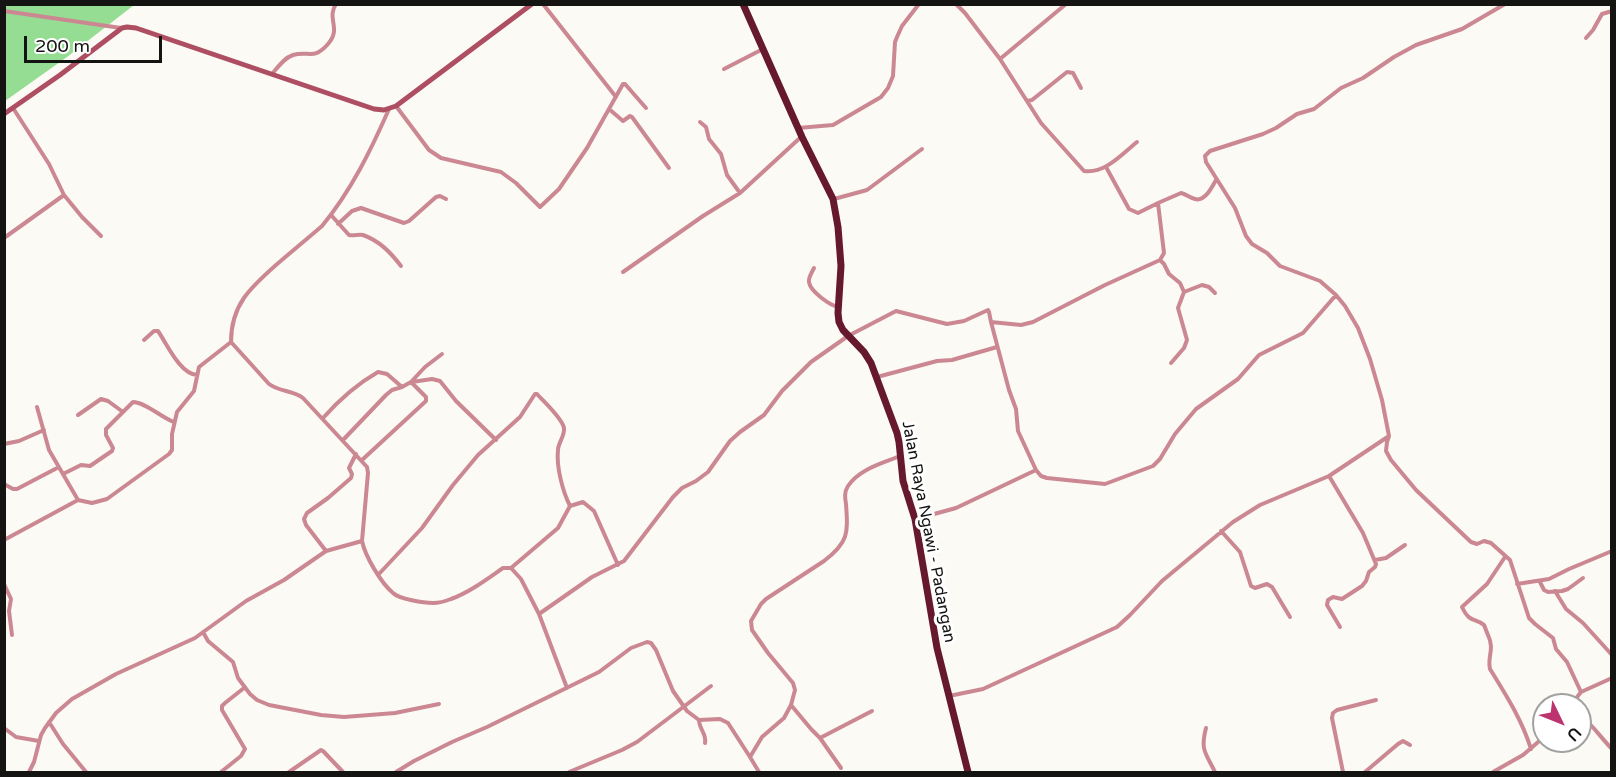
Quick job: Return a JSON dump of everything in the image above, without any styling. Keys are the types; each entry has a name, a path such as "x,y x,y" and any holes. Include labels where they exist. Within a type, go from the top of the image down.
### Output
{"highway":[{"name":"Jalan Raya Ngawi - Padangan","path":"743,4 802,137 833,199 842,266 838,322 864,352 877,377 897,433 903,481 915,519 932,622 968,772"}],"street":[{"path":"272,74 289,57 298,54 314,54 323,49 335,31 332,14 336,4"},
{"path":"4,11 136,28 381,110 396,106 532,4"},
{"path":"543,4 616,97"},
{"path":"798,128 832,125 881,97 888,88 892,76 897,37 918,4"},
{"path":"956,4 1000,59 1046,128 1084,171 1089,172 1106,167 1137,142"},
{"path":"1000,59 1066,4"},
{"path":"1505,4 1462,29 1416,45 1394,57 1363,78 1341,88 1314,109 1297,114 1263,134 1210,151 1204,158 1235,208 1246,236 1252,244 1267,253 1280,266 1314,278 1328,287 1353,318 1362,338 1382,400 1389,436 1386,447 1388,454 1416,490 1471,542 1491,543 1512,563 1529,618 1553,638 1556,649 1567,662 1581,693 1611,678"},
{"path":"1586,38 1602,14 1611,11"},
{"path":"4,114 122,28"},
{"path":"724,69 763,48"},
{"path":"1027,101 1032,100 1068,72 1073,73 1081,88"},
{"path":"396,106 435,156 501,172 516,183 540,207 559,189 587,148 622,85 625,84 646,108"},
{"path":"13,108 49,164 64,195 101,236"},
{"path":"389,109 370,153 331,215 322,226 249,290 234,318 231,342 269,384 300,395 367,467 362,541 364,550 378,575 396,595 432,603 459,596 503,568 511,568 558,528 570,506 583,502 591,508 618,565"},
{"path":"609,109 623,121 632,117 669,168"},
{"path":"700,122 706,127 709,139 721,154 727,174 740,193"},
{"path":"623,272 740,193 802,137"},
{"path":"833,199 867,190 922,149"},
{"path":"1106,167 1126,207 1138,213 1181,193 1194,199 1201,198 1216,180"},
{"path":"4,238 64,195"},
{"path":"338,224 352,211 361,208 404,223 436,196 446,199"},
{"path":"991,322 1021,325 1033,322 1160,260 1164,253 1158,203"},
{"path":"331,215 349,235 362,235 383,246 401,266"},
{"path":"1160,260 1168,274 1180,283 1184,292 1178,308 1187,340 1184,348 1171,363"},
{"path":"814,268 809,278 810,286 830,304 838,307"},
{"path":"1184,292 1202,285 1209,287 1215,293"},
{"path":"539,614 592,578 618,565 628,556 678,492 708,472 730,441 764,415 782,391 808,364 848,336 896,311 948,324 964,321 988,310 1016,409 1018,431 1036,470 1041,476 1047,478 1105,484 1153,466 1196,409 1238,379 1259,355 1303,333 1336,295"},
{"path":"144,340 154,331 158,331 183,368 190,374 196,375"},
{"path":"4,540 78,500 92,503 107,499 169,454 172,450 172,434 178,409 194,391 198,369 202,363 231,342"},
{"path":"877,377 997,347"},
{"path":"343,440 386,395 411,382 442,354"},
{"path":"323,418 338,402 378,372 387,374 402,387"},
{"path":"411,382 432,379 440,381 456,401 496,440"},
{"path":"362,460 426,401 426,397 411,382"},
{"path":"378,575 422,528 478,455 520,417 532,395 537,394 564,427 558,447 558,458 563,490 570,506"},
{"path":"78,415 99,399 103,399 123,412"},
{"path":"63,474 78,466 90,466 112,451 113,448 105,432 130,404 136,402 170,422 174,422"},
{"path":"37,407 49,450 78,500"},
{"path":"4,444 19,441 44,430"},
{"path":"949,696 983,689 1117,627 1162,581 1221,531 1260,505 1329,476 1389,436"},
{"path":"326,550 306,525 304,519 307,513 351,478 349,468 356,454"},
{"path":"750,757 762,737 783,718 791,705 795,690 794,683 752,630 751,621 766,598 824,561 843,542 847,530 846,489 853,480 867,470 901,456"},
{"path":"4,484 17,489 59,467"},
{"path":"915,519 956,508 1036,470"},
{"path":"1329,476 1363,533 1376,566 1369,572 1362,586 1342,599 1334,597 1328,600 1327,605 1340,627"},
{"path":"1221,531 1240,552 1251,586 1256,588 1267,584 1272,587 1290,617"},
{"path":"29,772 39,741 49,722 63,707 85,691 190,640 246,601 284,580 326,550 362,541"},
{"path":"1375,560 1386,558 1405,545"},
{"path":"1517,584 1549,579 1611,551"},
{"path":"1493,772 1501,770 1531,749 1524,728 1509,698 1490,669 1491,644 1485,627 1469,618 1461,607 1487,584 1505,557"},
{"path":"511,568 521,579 539,614 567,688"},
{"path":"1539,581 1545,591 1562,591 1583,578"},
{"path":"4,584 11,599 9,611 12,634"},
{"path":"1555,591 1566,609 1583,623 1611,655"},
{"path":"203,632 208,641 233,662 244,688 257,700 269,705 344,717 395,713 439,704"},
{"path":"396,772 452,742 599,672 631,648 647,642 654,645 670,685 683,706 699,720 725,720 759,772"},
{"path":"569,772 638,742 711,686"},
{"path":"221,772 241,756 245,749 222,710 225,703 244,688"},
{"path":"1343,772 1332,718 1333,713 1376,700"},
{"path":"791,705 820,738 841,768"},
{"path":"820,738 872,711"},
{"path":"699,720 706,738 705,744"},
{"path":"49,722 63,744 86,772"},
{"path":"1592,727 1611,749"},
{"path":"4,728 16,737 39,741"},
{"path":"1206,728 1203,748 1215,772"},
{"path":"1365,772 1403,741 1410,745"},
{"path":"290,772 321,750 343,772"}],"green space":[{"path":"5,5 134,5 5,101"}]}
